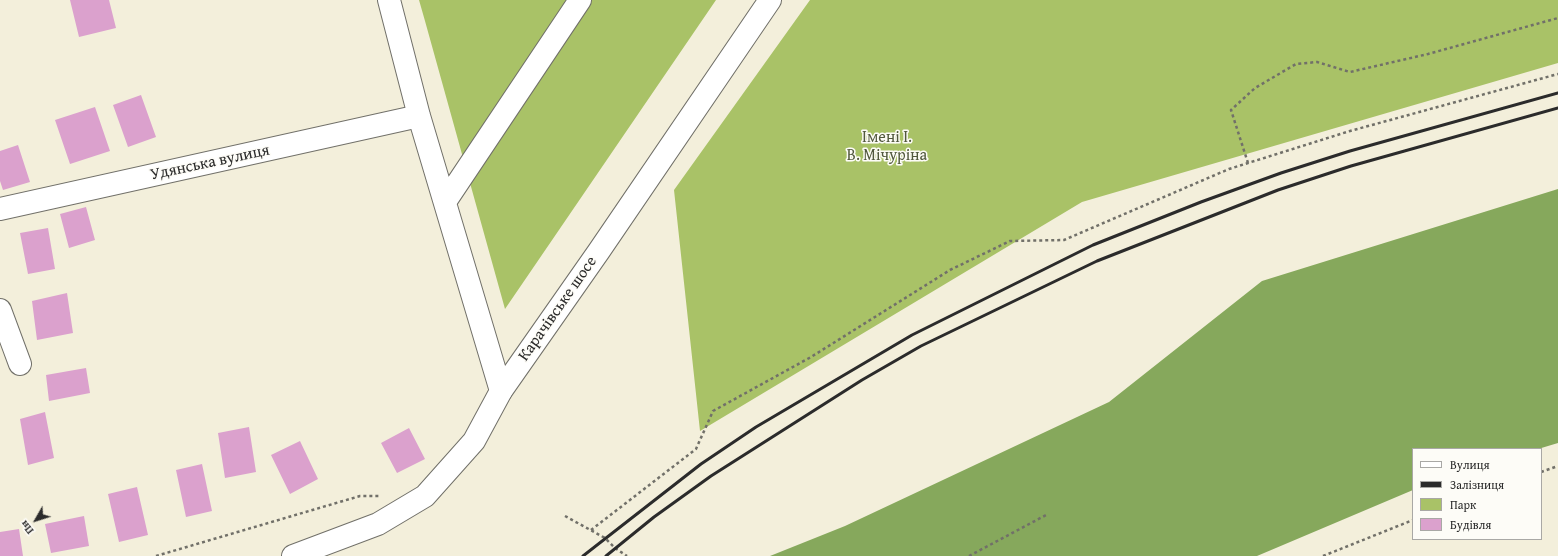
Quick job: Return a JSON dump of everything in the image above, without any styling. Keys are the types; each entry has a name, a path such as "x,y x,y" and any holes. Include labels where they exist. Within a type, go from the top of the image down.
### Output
{"street":[{"path":"389,0 419,116 501,391"},
{"path":"445,202 580,0"},
{"name":"Карачівське шосе","path":"293,556 378,524 424,496 474,441 501,391 595,257 770,0"},
{"name":"Удянська вулиця","path":"0,209 419,116"},
{"path":"0,310 20,364"}],"path":[{"path":"1248,163 1231,110 1255,88 1296,64 1316,62 1350,72 1428,54 1558,18"},
{"path":"591,530 696,448 713,411 810,357 950,270 1010,241 1064,240 1229,169 1350,131 1558,74"},
{"path":"1542,472 1558,466"},
{"path":"156,556 360,496 381,496"},
{"path":"969,556 1048,514"},
{"path":"565,516 605,538 615,548 627,556"},
{"path":"1323,556 1412,520"}],"green space":[{"path":"419,0 716,0 505,309 425,21"},
{"name":"Імені І. В. Мічуріна","path":"810,0 1558,0 1558,63 1082,202 700,431 674,190"},
{"path":"1558,189 1558,443 1541,448 1412,448 1412,490 1257,556 770,556 845,526 1109,402 1262,281"}],"building":[{"path":"70,0 109,0 116,28 79,37"},
{"path":"141,95 156,137 128,147 113,105"},
{"path":"95,107 110,151 70,164 55,120"},
{"path":"18,145 30,182 3,190 0,181 0,151"},
{"path":"86,207 95,240 69,248 60,214"},
{"path":"48,228 55,269 28,274 20,233"},
{"path":"67,293 73,333 37,340 32,301"},
{"path":"86,368 90,393 49,401 46,375"},
{"path":"45,412 54,458 28,465 20,419"},
{"path":"249,427 256,472 225,478 218,433"},
{"path":"409,428 425,459 397,473 381,443"},
{"path":"300,441 318,479 290,494 271,455"},
{"path":"202,464 212,511 186,517 176,470"},
{"path":"137,487 148,535 119,542 108,494"},
{"path":"84,516 89,546 51,553 45,524"},
{"path":"19,529 23,556 0,556 0,532"}],"railway":[{"path":"583,556 701,464 756,427 912,335 1093,245 1201,202 1281,173 1350,151 1558,93"},
{"path":"606,556 654,517 711,476 862,380 921,346 1097,261 1278,190 1351,166 1558,108"}]}
